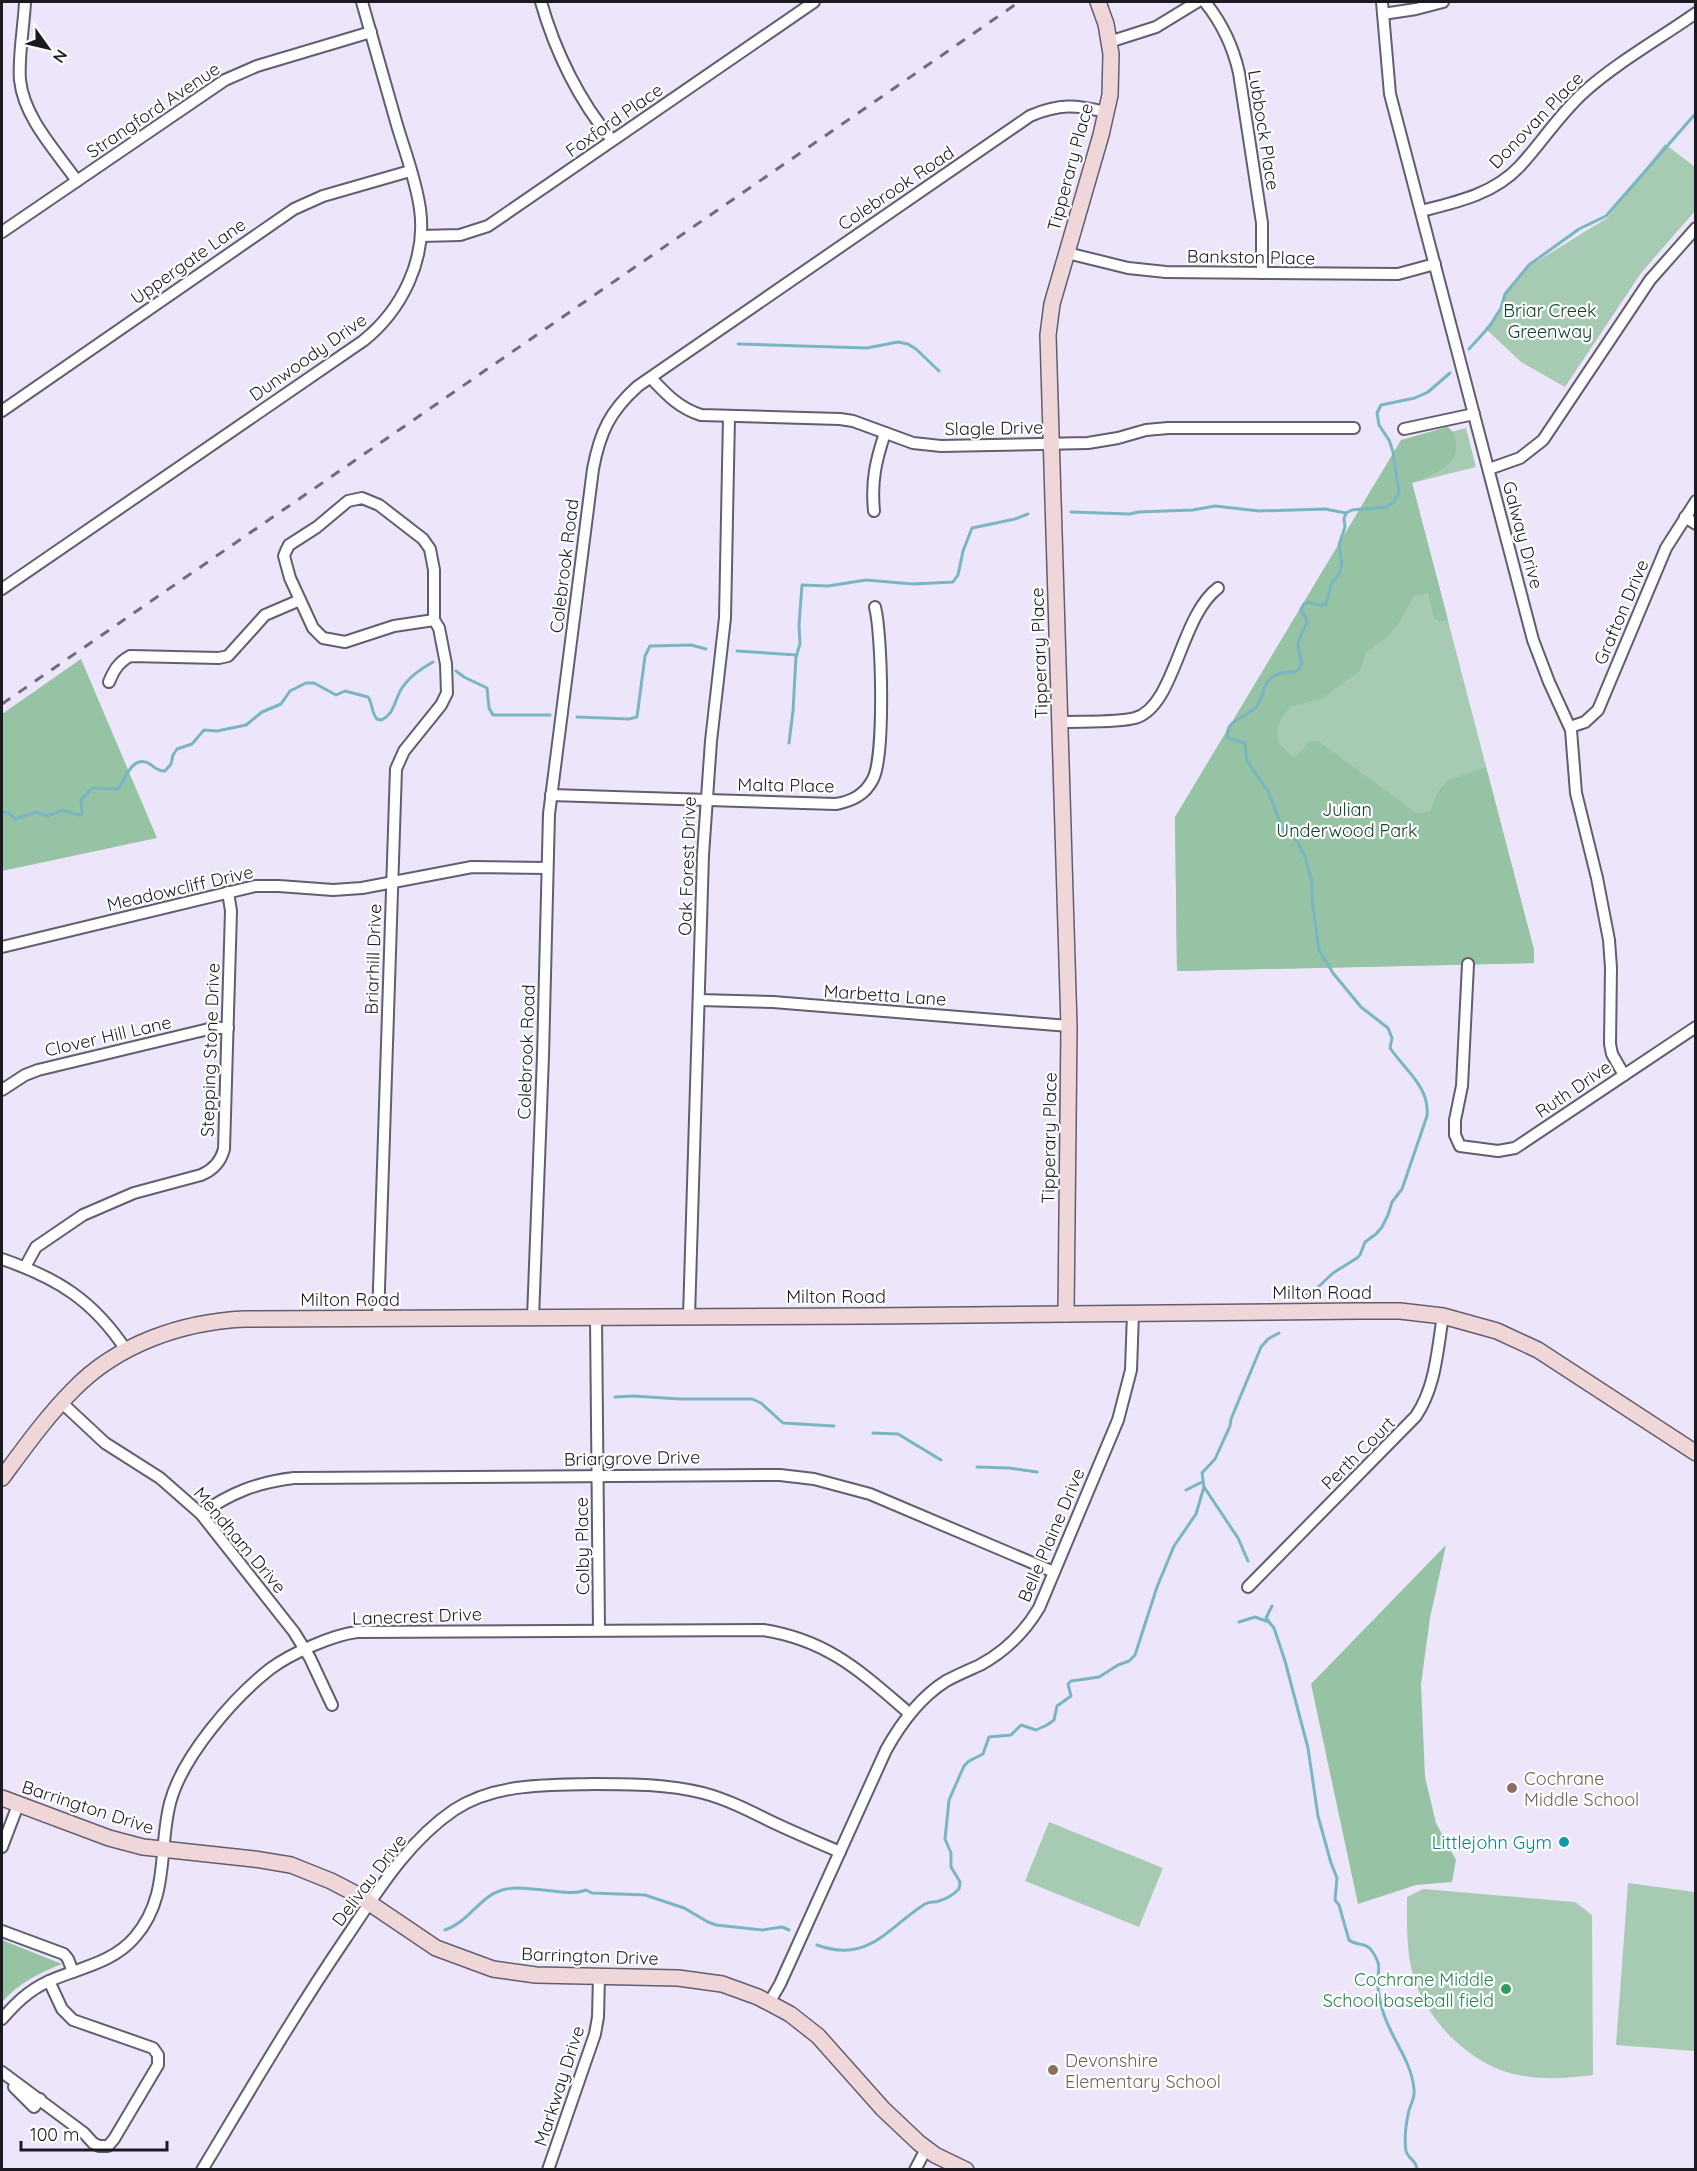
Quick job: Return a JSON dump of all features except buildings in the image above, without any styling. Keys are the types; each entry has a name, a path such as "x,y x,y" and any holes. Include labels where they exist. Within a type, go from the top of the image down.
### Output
{"street":[{"path":"25,2 20,78 27,106 76,181"},
{"name":"Dunwoody Drive","path":"2,589 375,331 388,317 410,280 420,247 419,206 362,2"},
{"path":"541,2 556,45 576,87 612,140"},
{"name":"Foxford Place","path":"421,236 460,235 488,226 814,2"},
{"name":"Tipperary Place","path":"1066,1314 1069,1026 1049,321 1106,112 1112,76 1109,42 1098,2"},
{"path":"1109,42 1156,27 1197,2"},
{"name":"Lubbock Place","path":"1205,2 1223,28 1234,52 1239,73 1262,223 1262,273"},
{"name":"Galway Drive","path":"1382,2 1390,94 1538,656 1570,727 1576,793 1597,878 1609,940 1610,1044 1612,1054 1624,1075"},
{"path":"1383,14 1443,2"},
{"name":"Donovan Place","path":"1421,211 1473,197 1506,179 1581,95 1611,71 1695,13"},
{"name":"Strangford Avenue","path":"2,232 225,80 257,66 371,32"},
{"name":"Colebrook Road","path":"533,1318 551,795 597,447 609,419 632,392 651,378 1030,116 1063,106 1106,112"},
{"name":"Uppergate Lane","path":"2,411 294,209 323,196 410,171"},
{"path":"1489,469 1520,458 1543,441 1650,280 1695,228"},
{"name":"Bankston Place","path":"1067,253 1100,262 1151,271 1398,274 1435,264"},
{"name":"Slagle Drive","path":"651,378 674,402 688,411 701,415 840,419 853,421 913,443 941,446 1097,441 1146,430 1168,428 1354,428"},
{"path":"1404,429 1474,414"},
{"name":"Oak Forest Drive","path":"689,1317 706,800 725,618 729,417"},
{"path":"874,511 875,466 885,433"},
{"name":"Briarhill Drive","path":"378,1319 395,792 399,762 404,750 441,705 447,693 448,676 439,628 434,620 434,570 430,549 423,539 379,505 362,498 348,501 289,545 286,551 285,562 300,600 312,628 323,638 338,642 353,640 394,626 434,620"},
{"name":"Grafton Drive","path":"1570,727 1585,722 1598,710 1666,548 1695,501"},
{"path":"1685,517 1695,524"},
{"path":"1060,722 1129,719 1147,712 1161,695 1197,611 1208,595 1218,588"},
{"path":"109,682 114,669 130,656 219,658 228,656 265,615 300,600"},
{"name":"Malta Place","path":"551,795 836,804 848,802 861,795 874,777 879,742 880,651 878,617 875,607"},
{"name":"Meadowcliff Drive","path":"2,947 228,892 265,886 333,891 362,888 472,867 547,868"},
{"name":"Stepping Stone Drive","path":"25,1267 36,1247 83,1215 134,1193 201,1175 215,1166 221,1158 224,1149 228,1028 231,911 228,892"},
{"name":"Ruth Drive","path":"1468,964 1462,1086 1455,1120 1455,1135 1460,1146 1498,1152 1515,1148 1695,1027"},
{"name":"Marbetta Lane","path":"699,1000 773,1002 1069,1026"},
{"name":"Clover Hill Lane","path":"2,1090 25,1075 38,1070 213,1028 228,1028"},
{"path":"2,1259 43,1274 74,1294 96,1313 126,1350"},
{"name":"Milton Road","path":"2,1478 61,1402 94,1371 126,1350 167,1333 207,1322 244,1319 1400,1311 1443,1316 1497,1331 1538,1350 1695,1454"},
{"name":"Belle Plaine Drive","path":"769,2003 780,1984 886,1750 909,1713 921,1700 947,1681 980,1665 1007,1648 1032,1620 1118,1420 1131,1370 1133,1313"},
{"name":"Perth Court","path":"1248,1587 1416,1416 1424,1405 1432,1384 1443,1316"},
{"name":"Colby Place","path":"596,1317 599,1630"},
{"name":"Mendham Drive","path":"61,1402 105,1443 160,1478 201,1514 306,1650 332,1706"},
{"name":"Briargrove Drive","path":"201,1514 239,1491 261,1483 294,1478 780,1475 814,1479 870,1494 1054,1572"},
{"name":"Lanecrest Drive","path":"2,2019 28,1993 49,1981 111,1957 134,1938 146,1922 158,1895 170,1803 176,1784 202,1741 231,1707 270,1669 290,1656 319,1643 357,1632 763,1630 799,1637 819,1645 849,1663 909,1713"},
{"name":"Delivau Drive","path":"202,2169 311,1990 405,1854 453,1811 481,1797 518,1787 645,1784 704,1793 734,1804 840,1852"},
{"name":"Barrington Drive","path":"2,1798 109,1838 164,1851 254,1859 291,1865 332,1881 436,1948 472,1963 514,1974 678,1978 699,1980 737,1989 790,2014 818,2036 890,2116 926,2149 966,2169"},
{"path":"2,1847 18,1805"},
{"path":"2,1931 64,1954 73,1972"},
{"name":"Markway Drive","path":"548,2169 595,2034 598,2017 599,1976"},
{"path":"2,2073 40,2099 84,2133 93,2143 108,2146 159,2064 158,2055 153,2048 73,2020 62,2009 49,1981"},
{"path":"915,2169 926,2149"}],"green space":[{"name":"Briar Creek Greenway","path":"1665,144 1695,167 1695,211 1641,273 1565,387 1521,362 1485,328 1498,315 1505,295 1531,265 1607,218"},
{"name":"Julian Underwood Park","path":"1447,427 1453,432 1456,443 1453,459 1442,469 1412,483 1448,620 1441,622 1434,619 1428,593 1414,596 1398,625 1386,638 1366,652 1360,671 1321,699 1292,706 1282,716 1277,731 1279,744 1295,757 1310,741 1318,741 1418,814 1430,811 1439,790 1448,780 1486,767 1534,950 1534,963 1177,971 1175,817 1401,440"},
{"name":"Julian Underwood Park","path":"1466,428 1476,467 1412,483 1534,950 1534,963 1177,971 1175,817 1429,438"},
{"path":"81,659 157,838 2,871 2,714"},
{"path":"1446,1545 1430,1618 1421,1684 1425,1777 1436,1823 1456,1860 1452,1882 1416,1885 1358,1904 1311,1684"},
{"path":"1049,1822 1163,1868 1139,1927 1025,1881"},
{"path":"1628,1883 1695,1892 1695,2051 1616,2045"},
{"name":"Cochrane Middle School baseball field","path":"1423,1889 1575,1902 1592,1915 1593,2075 1542,2078 1505,2071 1469,2053 1439,2024 1418,1989 1409,1953 1407,1897"},
{"path":"2,1940 62,1964 30,1979 2,2002"}],"waterway":[{"path":"1469,349 1489,327 1501,308 1505,294 1529,265 1579,229 1606,216 1696,113"},
{"path":"738,344 867,348 898,342 916,349 939,371"},
{"path":"1071,512 1130,514 1193,510 1215,506 1259,511 1325,509 1346,513 1352,510 1386,507 1393,503 1399,493 1393,452 1389,440 1379,425 1377,413 1381,405 1415,398 1428,392 1450,373"},
{"path":"1306,1295 1315,1290 1333,1273 1357,1258 1365,1242 1382,1227 1392,1202 1402,1189 1427,1116 1425,1096 1415,1079 1390,1048 1392,1038 1388,1028 1361,1007 1333,973 1319,950 1312,900 1312,882 1305,857 1297,841 1283,830 1268,791 1247,761 1245,743 1228,738 1227,732 1233,723 1257,706 1271,678 1278,674 1296,671 1300,667 1298,644 1307,621 1301,609 1309,602 1321,606 1326,604 1331,585 1340,572 1342,563 1339,545 1345,527 1346,513"},
{"path":"789,743 796,657 800,644 802,585 828,586 866,580 913,584 953,582 958,575 963,551 972,528 1028,514"},
{"path":"577,717 629,719 637,717 645,656 650,646 691,645 706,649"},
{"path":"737,651 797,655"},
{"path":"2,812 9,813 15,819 36,812 48,816 63,810 78,815 82,814 81,800 92,788 118,789 133,765 142,761 165,771 171,764 177,749 192,744 204,730 217,731 246,725 262,712 281,704 290,691 306,683 314,683 336,695 345,691 368,697 375,716 381,720 392,710 399,693 409,680 433,662"},
{"path":"456,671 487,688 489,708 493,715 550,715"},
{"path":"1248,1561 1238,1538 1204,1487 1202,1473 1215,1459 1261,1347 1268,1339 1279,1333"},
{"path":"615,1397 752,1399 761,1403 783,1423 834,1426"},
{"path":"873,1433 898,1434 941,1460"},
{"path":"977,1467 1037,1472"},
{"path":"1186,1490 1202,1482"},
{"path":"817,1945 835,1950 851,1950 864,1946 877,1940 925,1904 944,1899 959,1889 960,1882 951,1867 951,1853 945,1839 949,1800 964,1766 983,1754 989,1737 1011,1735 1021,1725 1036,1730 1054,1720 1057,1706 1071,1696 1068,1684 1071,1681 1099,1677 1129,1661 1135,1655 1157,1587 1174,1546 1196,1514 1204,1487"},
{"path":"1268,1620 1266,1618 1272,1606"},
{"path":"1239,1622 1255,1617 1269,1622 1274,1628 1285,1661 1308,1748 1318,1816 1337,1878 1335,1900 1339,1905 1349,1940 1370,1948 1375,1956 1379,1968 1378,1991 1385,2019 1409,2067 1412,2078 1414,2095 1407,2120 1405,2146 1417,2170"},
{"path":"445,1930 461,1921 494,1893 512,1888 568,1892 586,1890 592,1893 645,1895 684,1908 716,1925 762,1930 782,1927 789,1930"}],"railway":[{"path":"2,704 1019,2"}],"place":[{"name":"Cochrane Middle School","path":"1512,1788"},
{"name":"Littlejohn Gym","path":"1564,1842"},
{"name":"Cochrane Middle School baseball field","path":"1506,1989"},
{"name":"Devonshire Elementary School","path":"1053,2070"}]}
